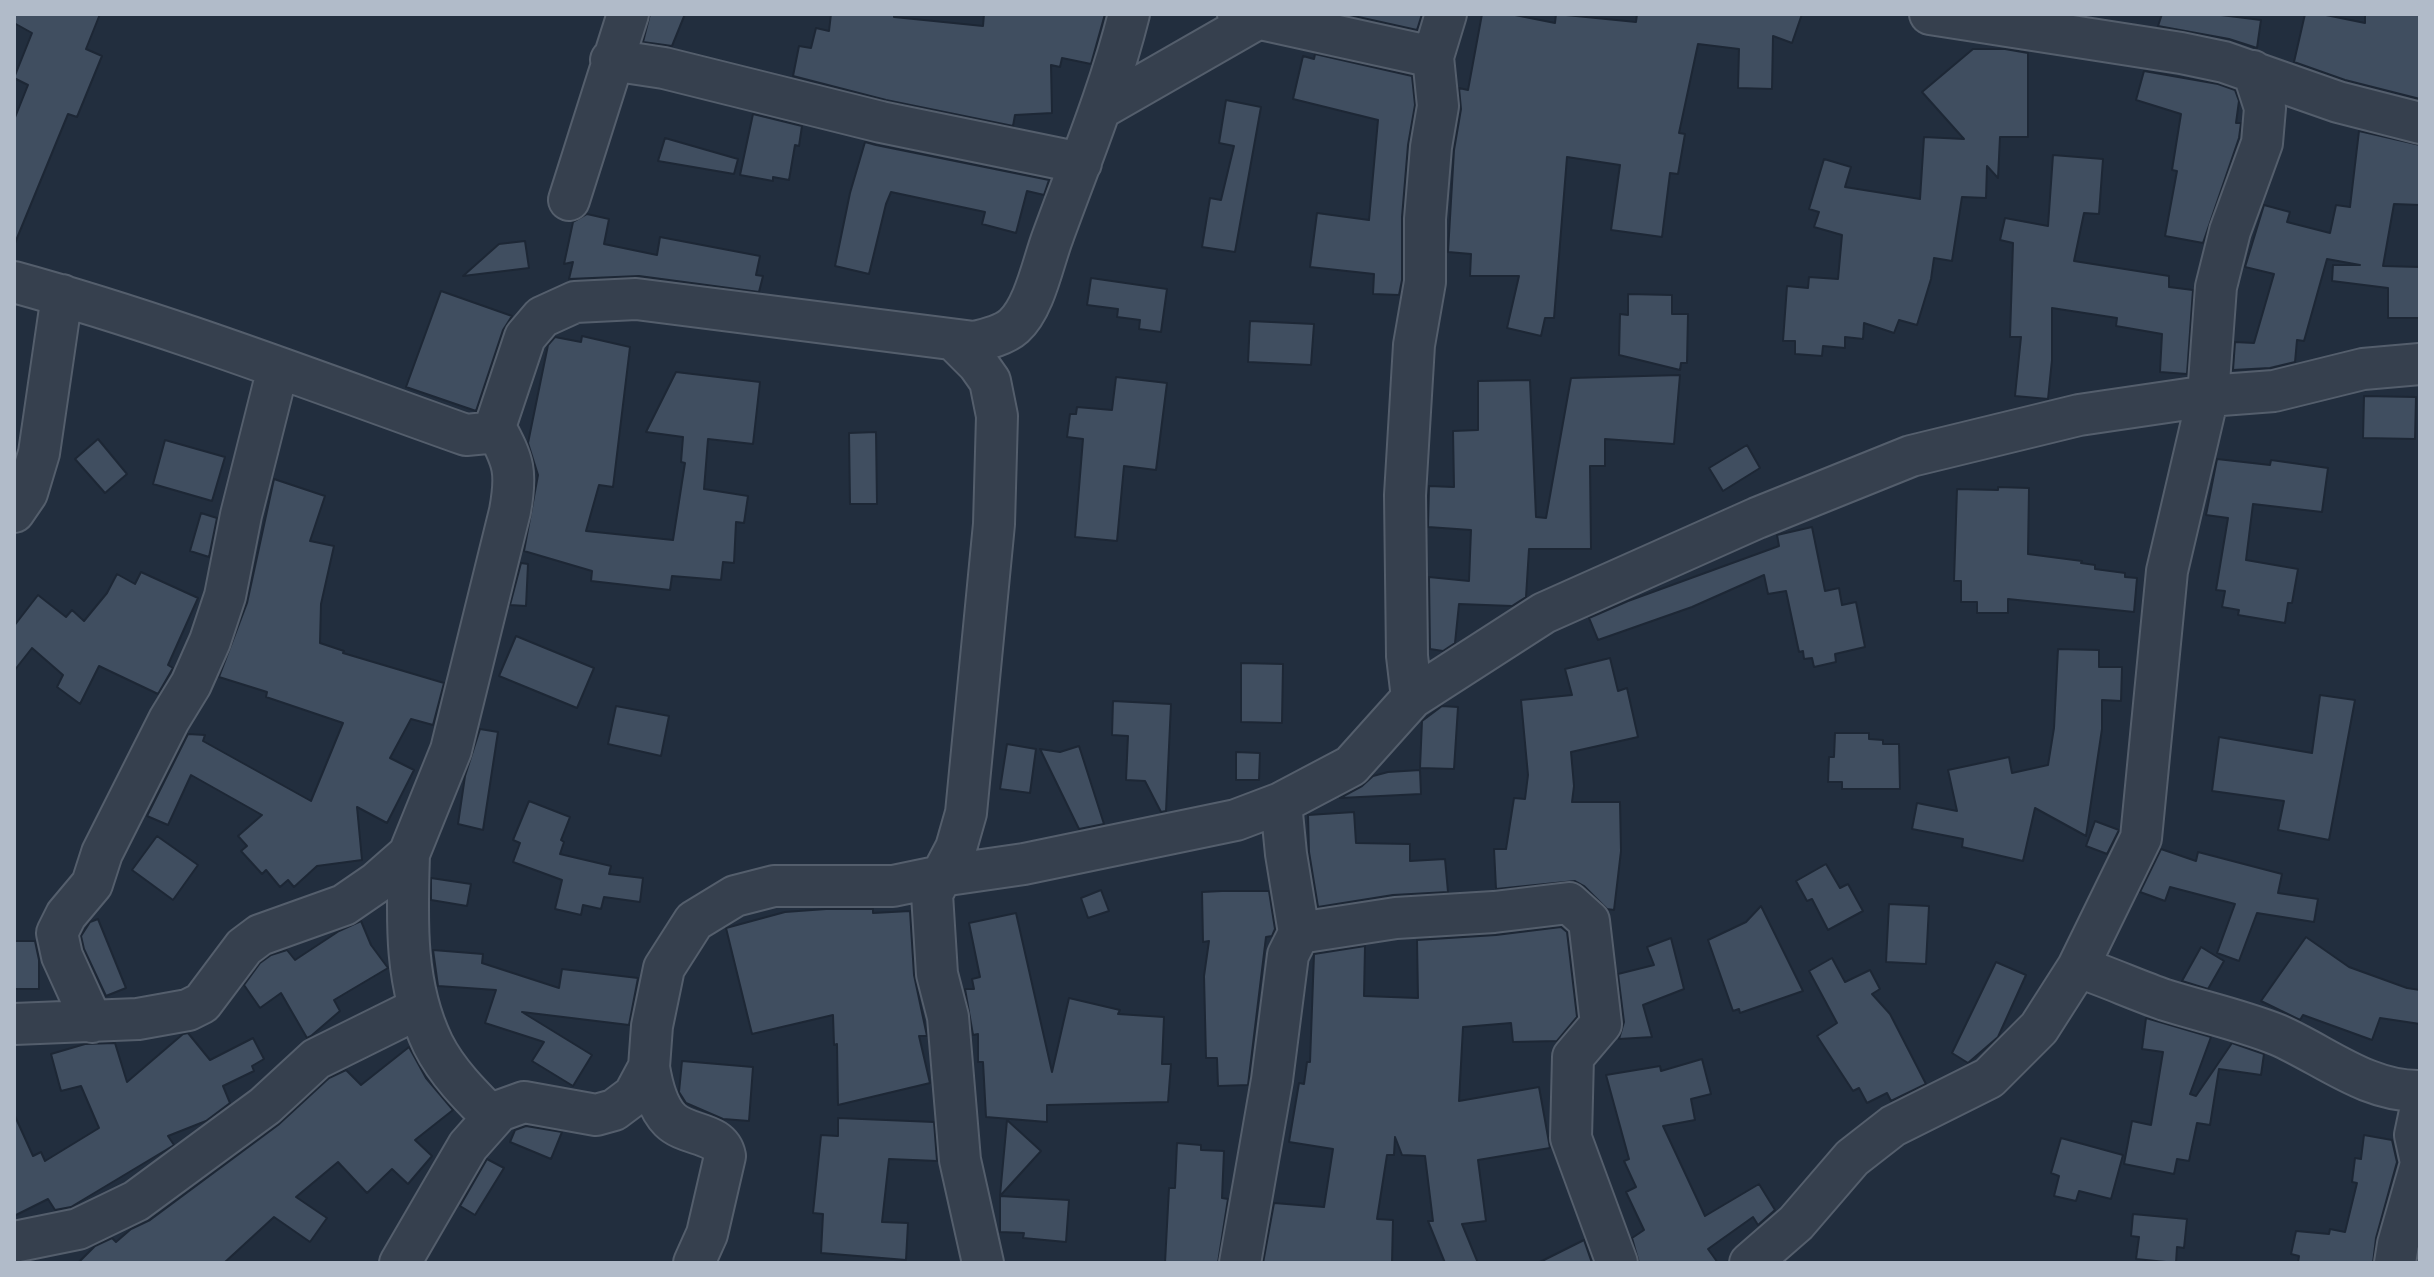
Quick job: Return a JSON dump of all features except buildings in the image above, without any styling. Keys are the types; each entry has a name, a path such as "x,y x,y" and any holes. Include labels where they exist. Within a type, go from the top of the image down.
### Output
{"street":[{"path":"569,200 628,14"},
{"path":"14,282 62,295 278,368 466,435 487,433 495,427 525,337 542,317 575,302 636,299 956,342 990,339 1014,326 1033,297 1052,237 1102,108 1129,14"},
{"path":"1412,698 1406,616 1405,495 1414,345 1425,282 1426,205 1438,106 1433,57 1446,14"},
{"path":"1930,14 2181,53 2253,71 2338,102 2420,123"},
{"path":"1102,108 1249,16 1433,57"},
{"path":"611,60 664,68 881,122 1081,163"},
{"path":"1750,1263 1796,1223 1852,1158 1893,1126 1989,1078 2039,1028 2078,967 2141,838 2167,571 2208,396 2216,287 2230,231 2262,143 2265,108 2253,71"},
{"path":"14,512 27,493 39,453 62,295"},
{"path":"956,342 990,381 997,416 994,524 968,800 956,848 932,894 937,974 948,1017 960,1160 983,1263"},
{"path":"694,1263 707,1234 725,1156 720,1141 685,1131 669,1119 653,1088 649,1067 652,1026 664,968 677,943 694,921 735,896 774,886 893,886 1170,836 1236,820 1281,803 1351,766 1412,698 1544,613 1757,518 1911,456 2079,415 2208,396 2274,391 2363,369 2420,364"},
{"path":"92,1022 62,956 57,933 66,915 92,884 102,853 169,720 191,684 210,641 225,596 241,515 278,368"},
{"path":"492,1117 453,1075 434,1045 419,1008 412,978 407,920 409,854 451,750 516,479 512,461 495,427"},
{"path":"1240,1263 1272,1080 1288,955 1299,933 1281,803"},
{"path":"14,1024 92,1022 161,1016 188,1010 202,1003 244,947 260,935 344,905 376,883 409,854"},
{"path":"1299,933 1396,918 1494,912 1569,903 1589,921 1601,1024 1573,1057 1571,1138 1617,1263"},
{"path":"2078,967 2164,999 2269,1032 2390,1089 2420,1091"},
{"path":"14,1242 78,1229 136,1201 265,1106 316,1059 419,1008"},
{"path":"400,1263 468,1146 492,1117 515,1103 524,1102 588,1114 614,1110 634,1095 649,1067"},
{"path":"2420,1111 2415,1135 2420,1158"},
{"path":"2395,1263 2420,1167"}]}
